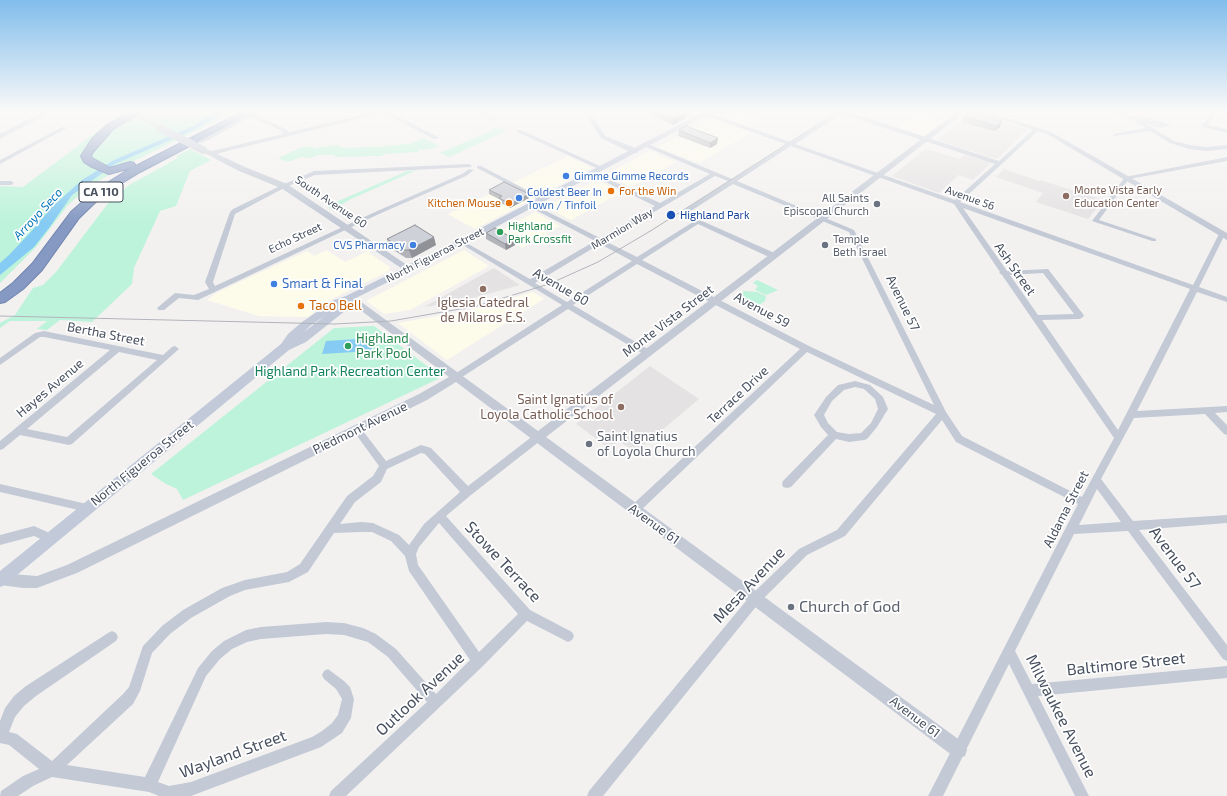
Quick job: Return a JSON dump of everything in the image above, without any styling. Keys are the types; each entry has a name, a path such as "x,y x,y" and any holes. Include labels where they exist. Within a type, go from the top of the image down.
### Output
{"highway":[{"path":"90,148 86,156 108,176"},
{"name":"CA 110","path":"0,287 27,263 70,210 108,176 167,148"},
{"name":"CA 110","path":"0,300 28,277 75,216 100,192 136,170 179,148"}],"main road":[{"name":"North Figueroa Street","path":"0,579 285,347 302,339 346,306 350,298 640,148"}],"street":[{"path":"0,162 26,148"},
{"name":"South Avenue 60","path":"199,148 242,169 284,186 407,269"},
{"path":"207,152 228,148"},
{"path":"557,148 601,168"},
{"path":"628,148 635,151"},
{"name":"Avenue 57","path":"653,148 824,218 852,231 942,413 959,439 1085,503"},
{"path":"725,178 779,148"},
{"path":"774,256 681,214 780,148"},
{"name":"Avenue 56","path":"802,148 1227,300"},
{"name":"Monte Vista Street","path":"410,554 428,527 467,492 915,148"},
{"path":"952,148 999,163"},
{"path":"956,203 1015,148"},
{"path":"1075,148 1225,235"},
{"path":"1199,148 1215,148"},
{"path":"1154,240 1095,221 1127,178 1227,160"},
{"path":"213,290 209,282 232,213 235,210 284,186 314,173 470,168 476,165 479,168 542,199"},
{"name":"Echo Street","path":"161,308 178,295 196,298 464,175 470,168"},
{"path":"591,173 661,206"},
{"name":"Marmion Way","path":"529,283 601,242 714,174"},
{"path":"0,183 11,183"},
{"name":"Ash Street","path":"956,203 1003,273 1119,438"},
{"name":"Avenue 59","path":"530,205 806,348 870,384 942,413"},
{"name":"Piedmont Avenue","path":"0,579 36,582 61,574 423,397 456,378 696,222"},
{"name":"Aldama Street","path":"935,796 1096,480 1131,415 1194,288 1225,235"},
{"name":"Avenue 60","path":"461,242 648,353"},
{"path":"1003,273 1045,271 1080,316 1035,318"},
{"name":"Avenue 61","path":"350,298 959,750"},
{"name":"Bertha Street","path":"0,362 38,335 44,334 164,358"},
{"name":"Terrace Drive","path":"634,510 806,348"},
{"name":"Hayes Avenue","path":"0,446 20,431 117,349"},
{"path":"20,431 69,441 175,349"},
{"path":"855,384 870,384 879,397 883,409 874,426 864,436 849,438 834,435 824,425 819,414 829,399 841,387 855,384"},
{"path":"1131,415 1227,409"},
{"path":"1207,410 1227,431"},
{"name":"Mesa Avenue","path":"594,796 755,599 803,552 841,533 942,413"},
{"path":"357,429 384,466"},
{"path":"787,484 834,435"},
{"path":"6,796 28,781 52,770 128,699 134,691 147,650 166,630 188,614 226,592 245,585 281,579 297,573 310,561 357,493 377,478 384,466 421,449 428,451 467,492"},
{"name":"Avenue 57","path":"1096,480 1227,655"},
{"path":"0,488 87,508"},
{"name":"Stowe Terrace","path":"439,516 526,614 568,636"},
{"path":"1071,530 1227,519"},
{"path":"332,529 361,527 373,528 394,538 410,554 413,567 479,662"},
{"path":"0,540 34,531 50,538"},
{"name":"Outlook Avenue","path":"336,796 479,662 526,614"},
{"path":"149,785 202,672 216,654 228,644 246,636 261,633 326,628 344,629 364,634 392,653 436,703"},
{"path":"52,770 12,739 1,735 10,713 19,701 31,690 112,637"},
{"name":"Milwaukee Avenue","path":"1009,652 1082,796"},
{"name":"Baltimore Street","path":"1029,691 1227,672"},
{"name":"Wayland Street","path":"52,770 149,785 169,793 179,792 316,742 327,736 337,728 344,718 348,699 340,685 328,675"}],"shaded area":[{"path":"661,148 725,148 699,163"},
{"path":"963,148 1008,148 997,159"},
{"path":"926,149 960,159 965,155 991,163 973,180 959,175 939,193 892,176"},
{"path":"649,151 676,162 631,187 605,175"},
{"path":"568,156 592,168 475,229 448,214"},
{"name":"Monte Vista Early Education Center","path":"1004,169 1103,200 1088,219 1036,202 1043,193 996,177"},
{"path":"599,181 622,192 571,220 545,207 593,182"},
{"path":"535,212 560,226 522,248 496,233"},
{"path":"327,250 345,262 370,250 369,253 390,267 389,271 328,301 308,317 259,316 207,300 218,292 307,251 314,256"},
{"path":"464,250 489,266 410,310 384,314 366,301"},
{"name":"Iglesia Catedral de Milaros E.S.","path":"494,268 520,285 473,298 424,307"},
{"path":"533,292 544,299 447,360 398,323 471,310"},
{"path":"650,366 699,399 636,452 619,441 609,448 576,424"}],"green space":[{"path":"75,148 160,148 98,181 79,195 67,206 36,247 0,283 0,186 23,187"},
{"path":"300,148 432,148 418,150 418,152 383,154 383,156 335,157 335,155 318,155 310,158 301,157 287,162 278,158"},
{"path":"451,148 469,148 449,157 440,153"},
{"path":"190,149 211,160 190,171 176,206 160,211 134,268 132,284 92,322 60,320 47,330 37,329 47,321 10,321 0,328 0,323 15,315 33,288 43,285 56,272 109,202 129,185 178,158 177,156"},
{"path":"417,170 351,199 332,210 327,206 407,171"},
{"path":"757,280 778,290 766,295 755,290 758,286 753,283"},
{"path":"744,291 757,292 766,296 765,301 759,305 750,301 743,301 736,297"},
{"name":"Highland Park Recreation Center","path":"374,326 439,375 438,379 183,500 177,489 151,474 334,328"}],"water":[{"name":"Arroyo Seco","path":"142,148 152,148 115,164 72,195 34,247 0,275 0,263 30,233 52,207 82,180 114,160"},
{"name":"Highland Park Pool","path":"374,338 371,351 322,354 326,341"}],"building":[{"path":"504,182 529,194 510,204 499,198 502,196 489,190"},
{"path":"415,225 434,237 409,250 404,250 387,239"},
{"path":"495,228 514,239 505,244 486,233"}],"tram line":[{"path":"0,316 335,324 391,321 477,306 549,284 598,262 652,230 781,148"}],"place":[{"name":"Gimme Gimme Records","path":"566,176"},
{"name":"For the Win","path":"611,191"},
{"name":"Monte Vista Early Education Center","path":"1066,196"},
{"name":"Coldest Beer In Town / Tinfoil","path":"519,198"},
{"name":"Kitchen Mouse","path":"509,203"},
{"name":"All Saints Episcopal Church","path":"877,204"},
{"name":"Highland Park","path":"671,215"},
{"name":"Highland Park Crossfit","path":"500,232"},
{"name":"CVS Pharmacy","path":"413,245"},
{"name":"Temple Beth Israel","path":"825,245"},
{"name":"Smart & Final","path":"274,284"},
{"name":"Iglesia Catedral de Milaros E.S.","path":"483,289"},
{"name":"Taco Bell","path":"301,306"},
{"name":"Highland Park Pool","path":"348,346"},
{"name":"Saint Ignatius of Loyola Catholic School","path":"621,407"},
{"name":"Saint Ignatius of Loyola Church","path":"589,444"},
{"name":"Church of God","path":"791,607"}]}
